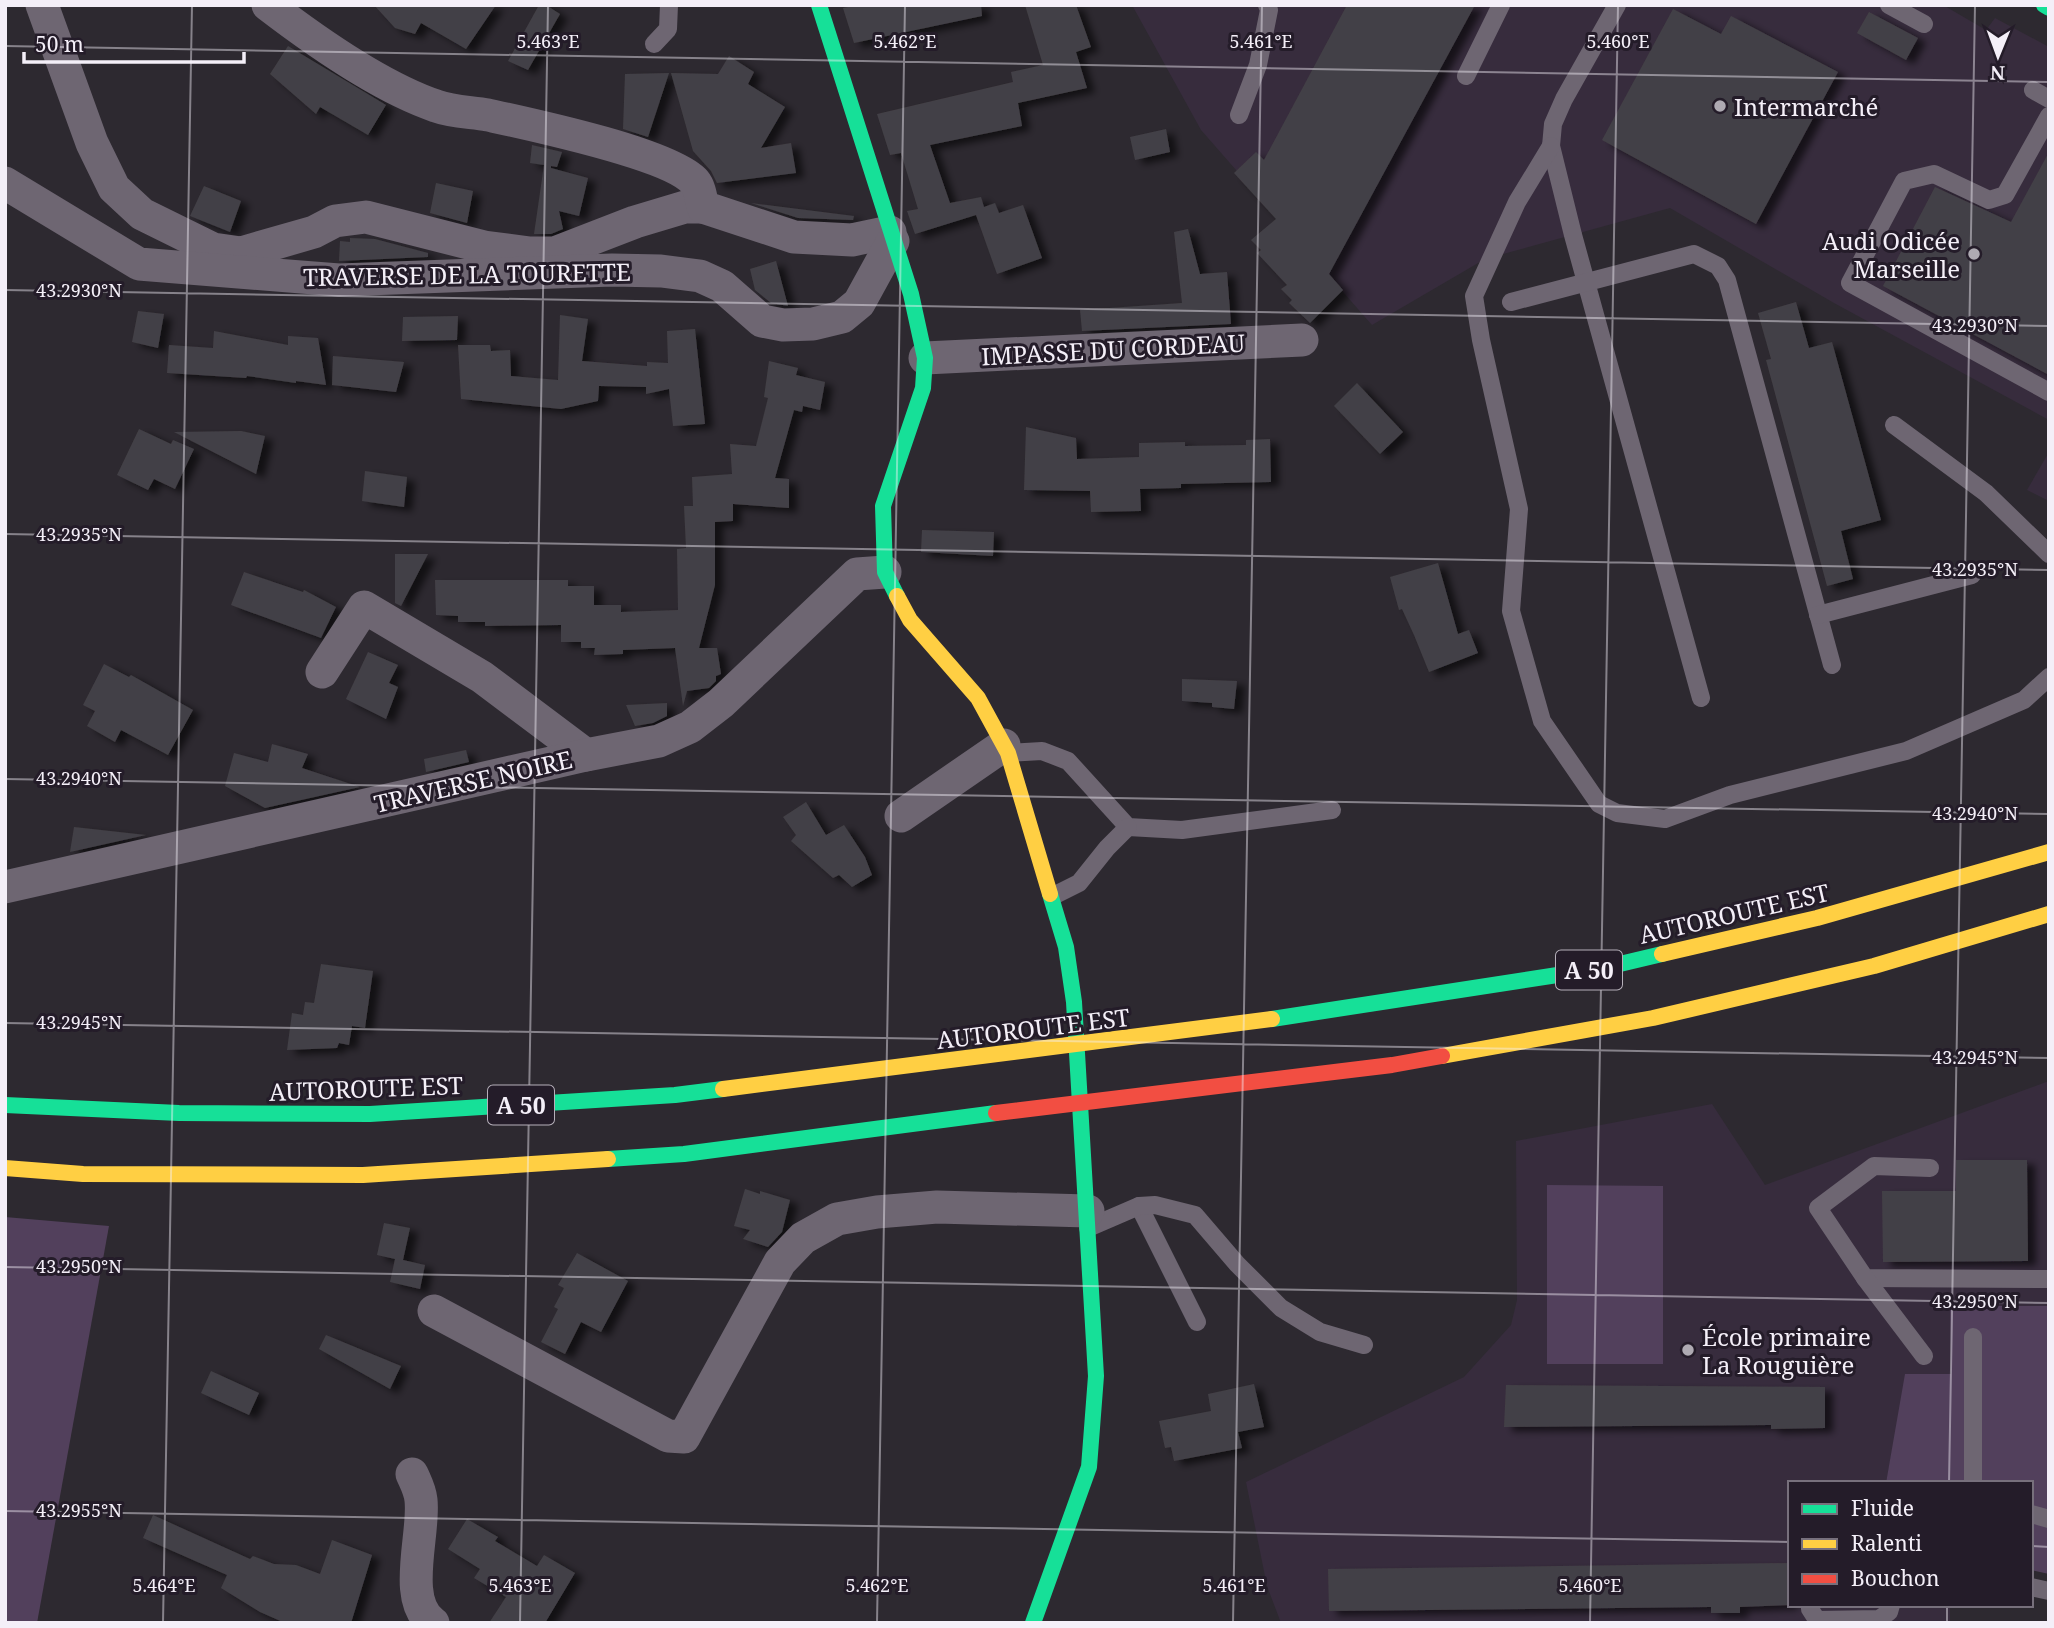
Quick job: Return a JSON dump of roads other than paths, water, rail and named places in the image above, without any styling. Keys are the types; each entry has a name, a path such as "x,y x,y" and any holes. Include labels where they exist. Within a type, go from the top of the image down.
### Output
{"main road":[{"path":"819,5 911,294 925,358 923,388 883,506 885,572 910,620 978,698 1006,749 1053,896 1066,947 1074,1002 1096,1376 1089,1467 1033,1623"},
{"path":"2043,5 2049,8"},
{"name":"AUTOROUTE EST","path":"5,1105 179,1113 370,1114 676,1095 1119,1041 1350,1009 1603,968 1817,918 2049,852"},
{"name":"A 50","path":"5,1168 83,1174 363,1175 684,1154 1126,1096 1392,1065 1653,1018 1874,966 2049,914"}],"street":[{"path":"42,5 92,143 114,188 142,214 213,249 242,253 314,232 335,221 366,217 484,247 530,254 555,253 635,222 685,207 703,207 794,237 852,240 891,237"},
{"path":"268,5 389,87 438,107 487,115 605,144 663,162 697,184 703,207"},
{"name":"TRAVERSE DE LA TOURETTE","path":"5,183 139,264 339,281 612,270 661,271 700,276 722,286 762,321 783,325 813,324 842,317 859,303 891,237"},
{"name":"IMPASSE DU CORDEAU","path":"925,358 1302,340"},
{"name":"TRAVERSE NOIRE","path":"5,887 586,755 660,741 690,727 721,703 857,574 885,572"},
{"path":"322,672 364,607 482,677 586,755"},
{"path":"901,816 1006,749"},
{"path":"434,1311 668,1436 684,1437 780,1262 803,1238 837,1219 877,1212 937,1207 1088,1219"},
{"path":"412,1474 422,1503 416,1587 418,1604 426,1618 433,1623"}],"lane":[{"path":"654,44 668,29 669,5"},
{"path":"1239,114 1258,65 1269,10 1267,5"},
{"path":"1466,76 1501,5"},
{"path":"1617,5 1564,99 1553,124 1551,146 1701,698"},
{"path":"1889,5 1924,24"},
{"path":"2049,116 2006,195 1989,200 1934,174 1904,181 1850,283 2049,392"},
{"path":"1551,146 1517,202 1474,296 1481,340 1519,509 1511,611 1542,721 1599,804 1617,813 1665,819 1730,795 1906,751 2024,701 2049,677"},
{"path":"1511,302 1694,254 1718,266 1727,280 1832,665"},
{"path":"1894,425 1986,493 2049,554"},
{"path":"1818,615 1972,575"},
{"path":"1006,749 1042,751 1068,761 1128,827 1182,830 1332,810"},
{"path":"1053,896 1079,883 1128,827"},
{"path":"1924,1356 1865,1278 1818,1208 1874,1166 1930,1168"},
{"path":"1088,1219 1139,1206 1155,1205 1195,1215 1237,1264 1281,1308 1320,1332 1364,1345"},
{"path":"1139,1206 1197,1322"},
{"path":"1865,1278 2049,1279"},
{"path":"1973,1337 1973,1481"},
{"path":"1810,1607 1817,1620 1879,1619 1889,1612 1890,1607"}],"place":[{"name":"Intermarché","path":"1720,106"},
{"name":"Audi Odicée Marseille","path":"1974,254"},
{"name":"École primaire La Rouguière","path":"1688,1350"}]}
